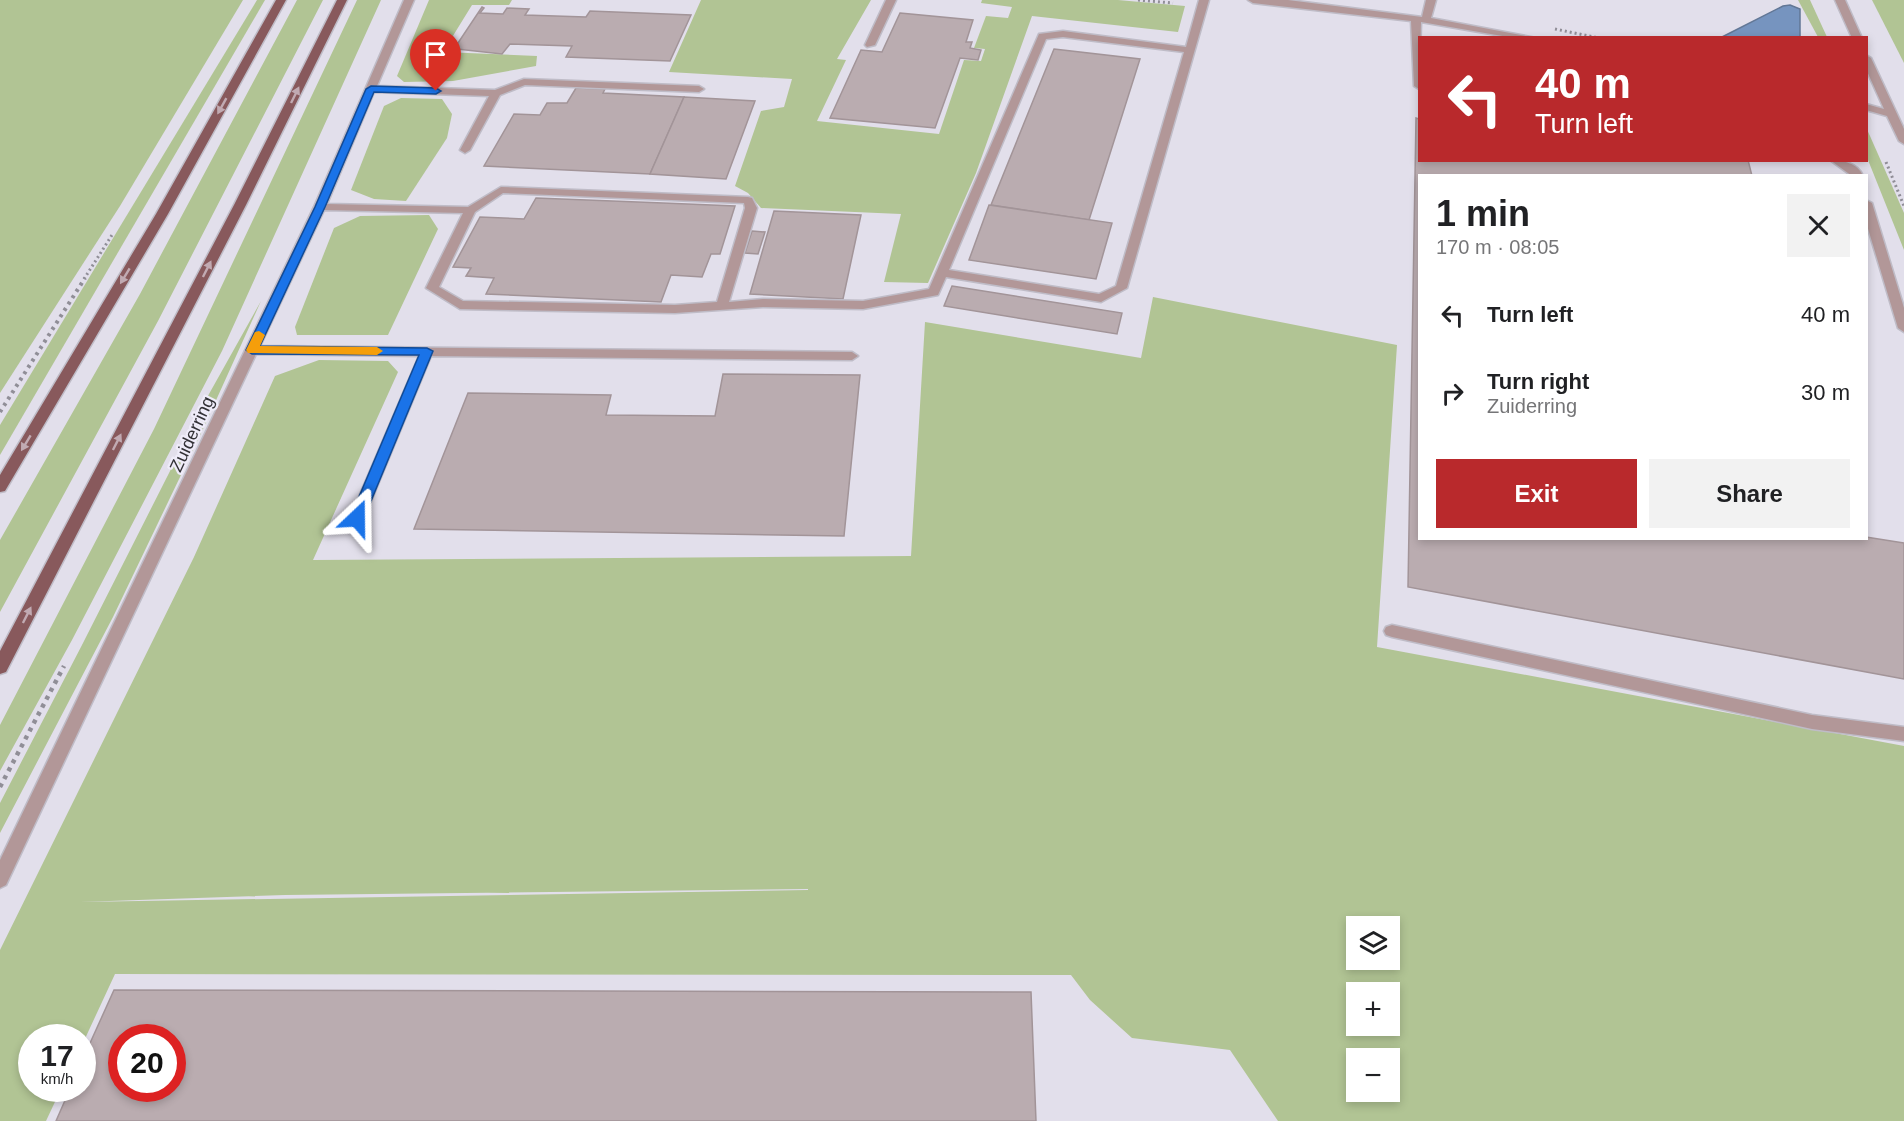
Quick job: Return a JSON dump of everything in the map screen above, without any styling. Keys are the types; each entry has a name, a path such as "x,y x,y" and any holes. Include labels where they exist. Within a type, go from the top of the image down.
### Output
{"main road":[{"path":"0,487 162,214 281,0"},
{"path":"0,667 240,205 342,0"}],"street":[{"name":"Zuiderring","path":"0,879 320,207 409,0"},
{"path":"870,45 891,0"},
{"path":"942,273 1101,298 1121,288 1204,0"},
{"path":"1253,0 1421,19 1520,36"},
{"path":"1420,36 1421,19 1431,0"},
{"path":"1840,0 1856,36"},
{"path":"722,306 752,208 748,200 501,190 470,210 432,288 460,305 675,309 722,306 762,303 863,305 934,292 1042,36 1063,34 1190,50"},
{"path":"1868,62 1904,141"},
{"path":"371,89 496,93 524,82 699,89"},
{"path":"465,150 496,93"},
{"path":"1868,108 1892,114"},
{"path":"1839,162 1858,174"},
{"path":"320,207 470,210"},
{"path":"1868,210 1904,328"},
{"path":"252,350 852,356"},
{"path":"357,518 427,351"},
{"path":"1392,631 1812,722 1904,734"}],"path":[{"path":"1885,158 1904,206"},
{"path":"0,412 115,230"}],"green space":[{"path":"0,0 243,0 120,206 0,393"},
{"path":"257,0 265,0 0,455 0,425"},
{"path":"297,0 323,0 158,321 0,612 0,540 140,294"},
{"path":"357,0 381,0 222,351 72,640 0,771 0,725 154,429"},
{"path":"429,0 512,0 509,5 472,5 443,52 537,56 536,66 453,81 404,82 397,76"},
{"path":"701,0 871,0 837,59 846,60 817,121 939,134 964,60 981,61 985,49 974,48 986,16 1008,18 1012,7 981,3 982,0 1118,0 1185,6 1178,32 1032,16 976,173 928,283 884,282 901,214 761,208 748,193 735,186 761,111 784,107 792,79 669,72"},
{"path":"1798,0 1810,0 1827,36 1817,36"},
{"path":"1872,0 1904,0 1904,63"},
{"path":"401,98 442,99 452,114 447,138 406,201 374,199 351,190 384,106"},
{"path":"1868,132 1904,213 1904,250 1868,160"},
{"path":"429,215 438,229 388,335 297,335 295,327 334,228 360,216"},
{"path":"1153,297 1397,345 1377,647 1904,746 1904,1121 1278,1121 1230,1050 1132,1038 1090,1000 1071,975 115,974 92,1024 18,1024 18,1102 55,1102 46,1121 0,1121 0,950 194,557 275,376 319,360 388,361 398,372 313,560 911,556 925,322 1141,358","holes":["808,890 80,902 285,895"]},
{"path":"261,301 113,617 0,833 0,803 209,394"}],"water":[{"path":"1790,5 1800,9 1800,36 1724,36 1783,6"}],"building":[{"path":"482,7 484,8 480,13 503,14 507,8 529,9 525,15 586,17 590,11 691,15 670,61 566,57 572,46 510,44 502,54 457,49 452,52"},
{"path":"900,13 973,20 966,42 972,42 970,48 981,50 978,60 960,58 935,128 830,118 861,50 882,52"},
{"path":"1054,49 1140,59 1089,220 991,205"},
{"path":"576,88 605,89 603,93 684,97 650,174 484,166 514,114 540,115 547,103 567,103"},
{"path":"684,97 755,101 726,179 650,174"},
{"path":"1416,118 1418,119 1418,162 1748,162 1752,174 1418,174 1418,540 1868,540 1868,537 1904,543 1904,679 1408,587"},
{"path":"536,198 735,206 720,254 711,254 702,277 671,275 661,302 486,294 494,278 466,276 471,268 453,267 480,217 524,219"},
{"path":"989,205 1112,223 1096,279 969,260"},
{"path":"774,211 861,215 843,299 750,294"},
{"path":"752,231 765,232 758,254 745,253"},
{"path":"952,286 1122,313 1117,334 944,306"},
{"path":"723,374 860,375 844,536 414,529 468,393 611,395 606,415 715,416"},
{"path":"114,990 1031,992 1036,1121 56,1121 64,1102 96,1102 96,1030"}],"slow traffic":[{"path":"259,335 252,350 377,351"}],"route":[{"path":"357,518 427,351 252,350 320,207 371,89 436,91"}]}
